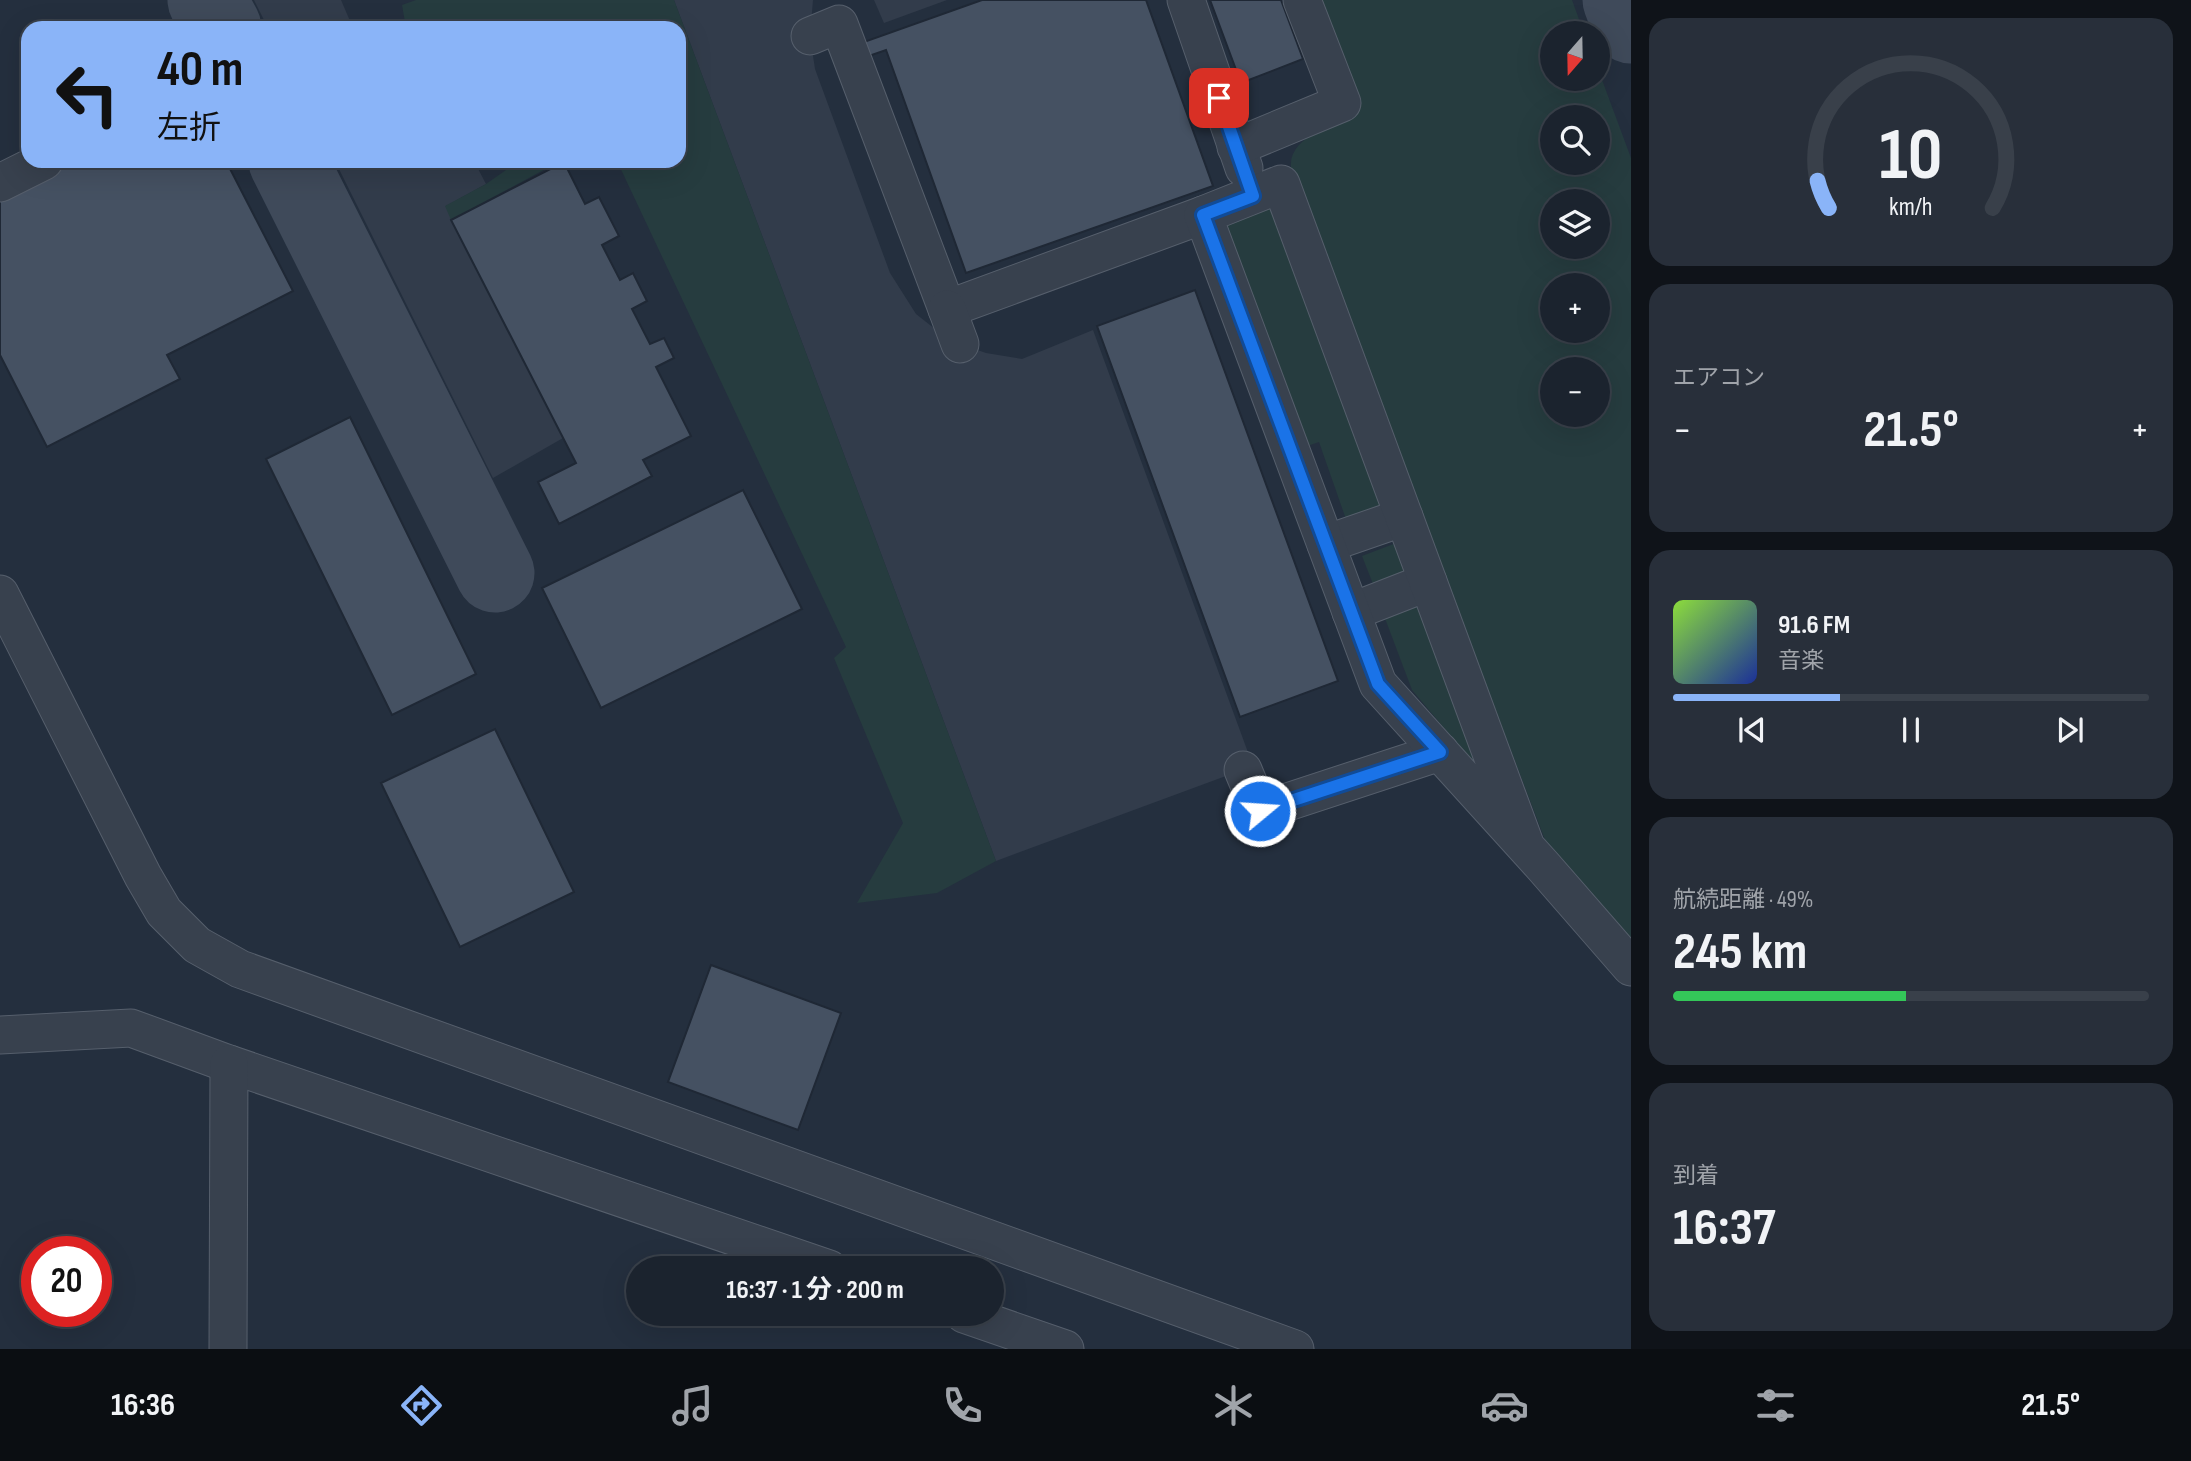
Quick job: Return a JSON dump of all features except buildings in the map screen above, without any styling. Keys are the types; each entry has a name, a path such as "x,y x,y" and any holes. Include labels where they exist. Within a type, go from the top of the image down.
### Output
{"street":[{"path":"1186,0 1253,196"},
{"path":"1236,147 1342,103 1302,0"},
{"path":"810,36 839,24 960,344"},
{"path":"0,183 30,168"},
{"path":"947,309 1281,184 1526,847"},
{"path":"1203,215 1232,333 1268,434 1326,544 1378,684 1631,967"},
{"path":"1326,544 1404,517"},
{"path":"1351,612 1428,582"},
{"path":"0,594 143,876 164,912 197,946 240,969 1295,1349"},
{"path":"1243,770 1260,811 1440,752"},
{"path":"0,1035 131,1028 791,1256"},
{"path":"228,1349 229,1064"},
{"path":"999,1326 1065,1349"}],"shaded area":[{"path":"254,0 341,0 350,21 264,21"},
{"path":"674,0 813,0 810,36 815,69 890,273 916,314 949,340 986,353 1022,359 1093,330 1253,766 996,861 686,32 686,21 682,21"},
{"path":"874,0 947,0 884,23"},
{"path":"338,168 478,168 486,184 446,206 563,438 493,478"}],"green space":[{"path":"416,0 674,0 682,21 405,21 402,5"},
{"path":"1314,0 1572,0 1580,21 1540,21 1540,91 1606,91 1631,158 1631,947 1550,853 1295,183 1291,167 1292,156 1305,139 1358,113"},
{"path":"686,32 996,861 937,893 857,903 903,823 834,658 846,647 620,168 686,168"},
{"path":"505,168 547,168 451,220 445,206 506,170"},
{"path":"1256,204 1278,209 1391,507 1348,525 1319,442 1304,447 1225,223"},
{"path":"1404,540 1415,568 1373,584 1362,556"},
{"path":"1421,597 1495,788 1412,690 1383,613"}],"taxiway":[{"path":"207,0 218,21"},
{"path":"1622,0 1631,24"},
{"path":"292,168 495,573"}],"route":[{"path":"1219,98 1253,196 1203,215 1378,684 1440,752 1260,811"}]}
